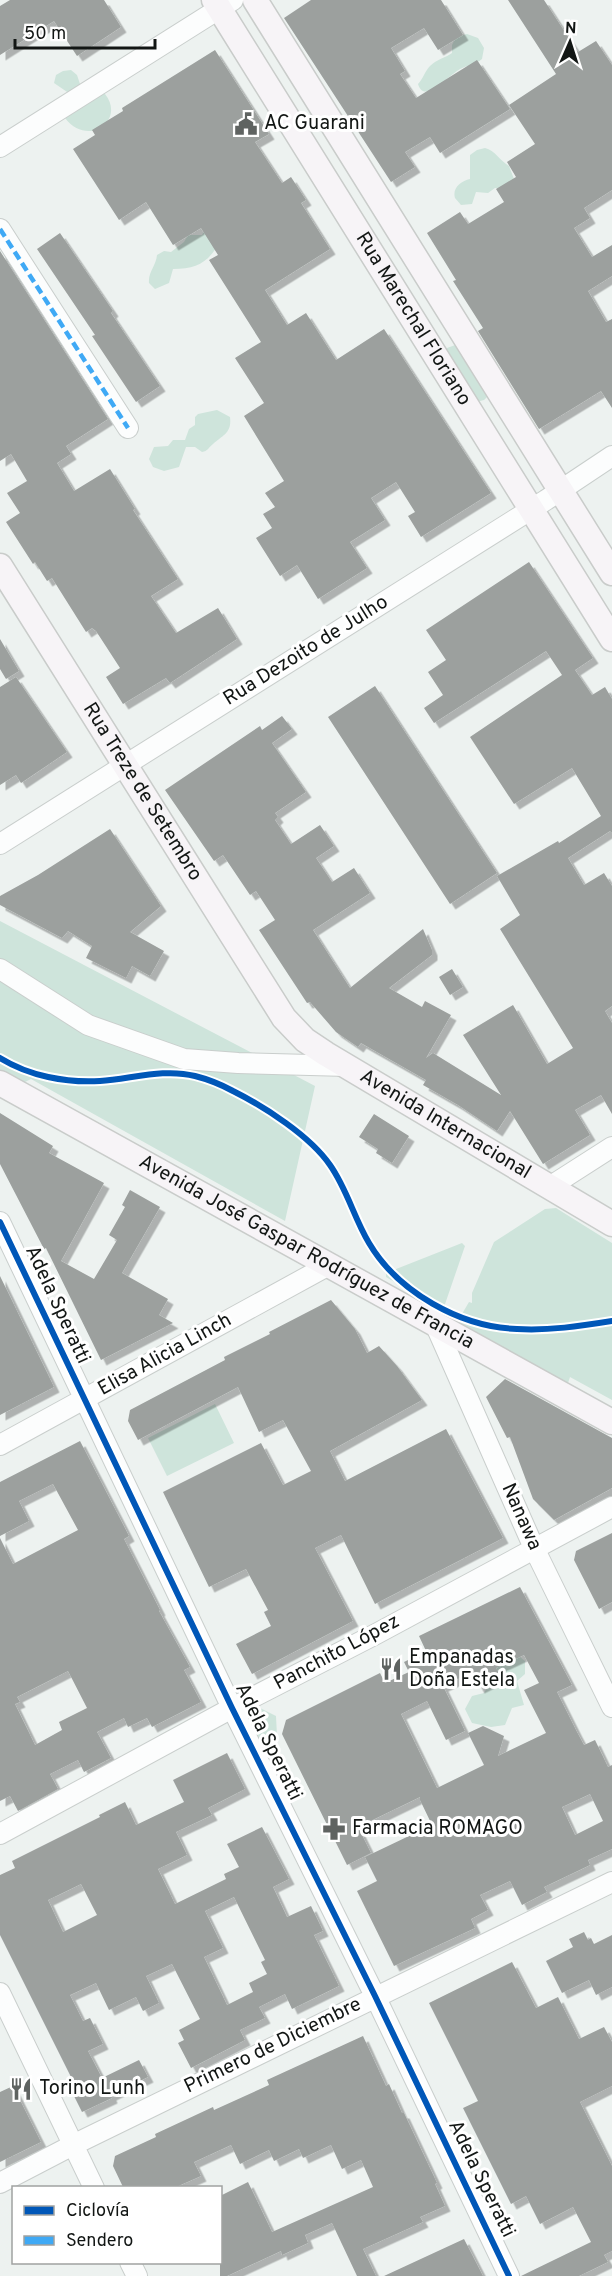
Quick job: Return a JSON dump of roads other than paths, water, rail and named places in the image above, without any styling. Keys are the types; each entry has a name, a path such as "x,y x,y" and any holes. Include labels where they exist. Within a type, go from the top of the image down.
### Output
{"main road":[{"name":"Rua Marechal Floriano","path":"255,0 612,573"},
{"name":"Rua Marechal Floriano","path":"222,3 424,338 612,639"},
{"path":"424,338 453,319"},
{"name":"Rua Treze de Setembro","path":"0,566 284,1018"},
{"name":"Avenida Internacional","path":"284,1018 305,1040 612,1224"},
{"name":"Avenida José Gaspar Rodríguez de Francia","path":"0,1083 612,1422"}],"street":[{"path":"0,147 222,3"},
{"path":"0,229 128,428"},
{"name":"Rua Dezoito de Julho","path":"0,844 612,456"},
{"path":"0,969 88,1025 184,1059 238,1064 347,1066"},
{"path":"551,1186 612,1147"},
{"name":"Adela Speratti","path":"0,1222 232,1708 375,1996 509,2276"},
{"name":"Elisa Alicia Linch","path":"0,1445 329,1265"},
{"name":"Nanawa","path":"435,1324 534,1548 612,1707"},
{"name":"Panchito López","path":"0,1834 612,1507"},
{"name":"Primero de Diciembre","path":"0,2183 375,1996 612,1882"},
{"path":"0,1993 94,2186"}],"place":[{"name":"AC Guarani","path":"246,124"},
{"name":"Empanadas Doña Estela","path":"391,1669"},
{"name":"Farmacia ROMAGO","path":"334,1829"},
{"name":"Torino Lunh","path":"21,2089"}]}
